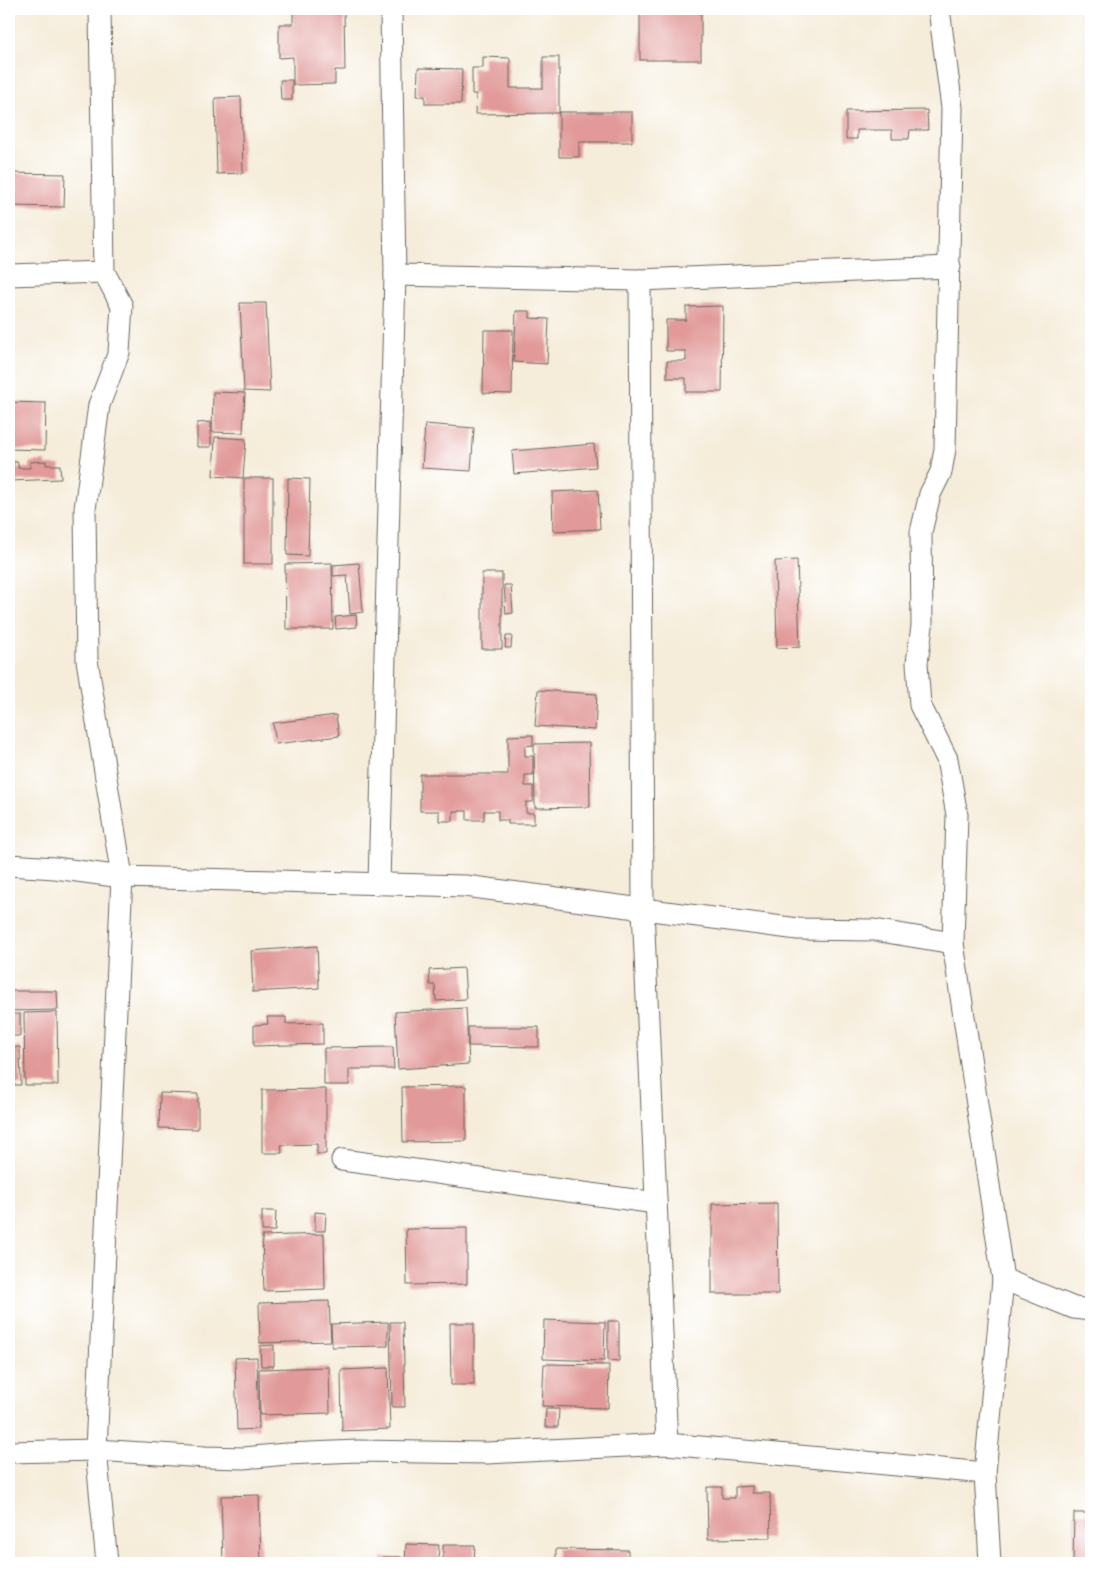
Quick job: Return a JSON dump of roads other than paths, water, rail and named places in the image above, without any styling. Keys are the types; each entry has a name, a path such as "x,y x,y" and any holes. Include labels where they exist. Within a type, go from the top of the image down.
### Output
{"street":[{"path":"100,9 104,272 122,306 119,352 99,405 85,509 87,660 122,877 96,1450 107,1563"},
{"path":"379,883 395,275 391,9"},
{"path":"939,9 952,108 945,449 941,472 930,494 921,532 922,626 917,663 920,705 947,759 957,815 954,943 1003,1279 985,1473 990,1563"},
{"path":"395,275 640,280 950,267"},
{"path":"9,275 104,272"},
{"path":"640,280 642,909 667,1444"},
{"path":"9,865 55,868 122,877 465,886 798,930 874,930 954,943"},
{"path":"342,1160 656,1203"},
{"path":"1003,1279 1074,1308 1091,1310"},
{"path":"9,1452 96,1450 205,1458 244,1458 358,1451 488,1453 667,1444 985,1473"}]}
